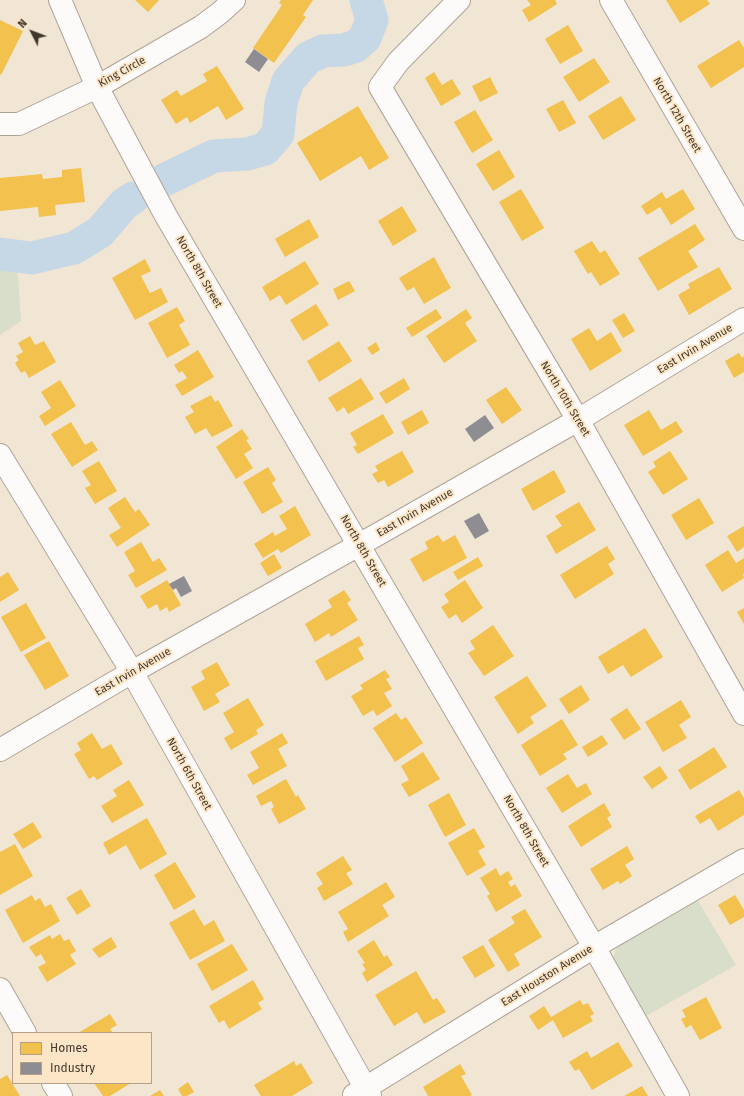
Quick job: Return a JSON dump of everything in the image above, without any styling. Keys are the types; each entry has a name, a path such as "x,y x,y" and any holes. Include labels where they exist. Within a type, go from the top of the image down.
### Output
{"street":[{"name":"North 8th Street","path":"60,0 97,86 166,216 594,946 678,1096"},
{"name":"King Circle","path":"0,124 19,124 97,86 201,28 234,0"},
{"name":"North 10th Street","path":"459,0 398,62 380,87 578,420 744,714"},
{"name":"North 12th Street","path":"611,0 744,229"},
{"name":"East Irvin Avenue","path":"0,750 132,672 578,420 744,319"},
{"name":"North 6th Street","path":"0,455 132,672 363,1093"},
{"name":"East Houston Avenue","path":"363,1093 594,946 744,860"},
{"path":"0,989 24,1032"},
{"path":"54,1084 61,1096"}],"green space":[{"path":"0,248 16,249 21,321 0,335"},
{"path":"697,899 736,965 646,1016 613,958 617,946"}],"building: Homes":[{"path":"135,0 159,0 148,12"},
{"path":"281,0 313,0 303,15 306,17 274,63 253,48 282,5 279,3"},
{"path":"527,0 555,0 557,4 529,22 522,10 531,5"},
{"path":"666,0 707,0 710,4 680,23"},
{"path":"0,20 23,31 1,75 0,74"},
{"path":"568,25 583,51 560,64 545,39"},
{"path":"739,40 744,48 744,67 711,88 697,66"},
{"path":"594,58 610,82 579,102 563,77"},
{"path":"217,66 244,109 226,120 218,106 190,123 187,117 176,124 161,100 177,90 181,96 207,81 203,74"},
{"path":"434,72 442,85 452,79 461,94 441,106 425,78"},
{"path":"490,77 498,93 480,102 472,86"},
{"path":"621,96 636,120 603,140 588,116"},
{"path":"563,100 576,123 559,132 546,109"},
{"path":"358,106 389,158 369,170 361,156 320,181 297,143"},
{"path":"475,110 493,140 472,153 454,122"},
{"path":"499,150 515,177 493,191 476,164"},
{"path":"81,168 85,202 55,205 56,215 39,217 38,207 0,211 0,178 42,174 43,179 62,177 62,170"},
{"path":"521,189 544,228 522,241 499,202"},
{"path":"683,189 695,209 671,225 660,207 647,215 641,206 662,192 666,199"},
{"path":"402,206 417,231 393,246 378,221"},
{"path":"309,219 319,237 285,257 275,239"},
{"path":"695,224 705,240 688,251 698,267 658,291 638,258"},
{"path":"592,241 600,253 605,250 620,274 600,286 591,272 588,274 574,251"},
{"path":"434,257 451,288 424,304 414,287 407,291 399,278"},
{"path":"145,259 151,271 141,276 150,293 161,288 168,302 135,320 112,278"},
{"path":"305,261 319,284 286,305 280,295 270,301 262,287"},
{"path":"719,267 732,289 689,315 678,295 690,288 688,284"},
{"path":"349,281 355,291 338,300 333,289"},
{"path":"316,304 329,325 303,341 290,320"},
{"path":"177,307 185,321 179,325 190,345 167,358 148,323"},
{"path":"436,309 442,318 412,337 406,328"},
{"path":"466,309 472,318 465,323 477,341 444,363 426,336"},
{"path":"624,313 635,331 623,338 612,320"},
{"path":"589,328 597,341 611,332 622,351 590,371 571,339"},
{"path":"30,336 35,345 44,341 56,362 29,378 25,371 21,373 15,363 19,360 16,356 23,352 18,343"},
{"path":"339,341 352,361 319,382 307,361"},
{"path":"376,342 380,350 372,355 367,348"},
{"path":"198,350 214,377 182,396 175,385 187,378 182,371 179,373 174,365"},
{"path":"739,353 742,358 744,356 744,372 734,378 725,361"},
{"path":"361,378 374,399 348,414 344,407 337,412 328,398"},
{"path":"404,378 410,389 386,404 379,393"},
{"path":"60,380 76,406 45,426 39,416 51,408 41,392"},
{"path":"506,387 522,410 502,424 486,400"},
{"path":"211,395 215,402 218,400 233,426 212,437 206,428 195,434 185,417 194,412 190,406"},
{"path":"422,410 429,423 408,435 401,422"},
{"path":"649,410 661,430 676,421 683,432 643,456 624,425"},
{"path":"383,414 394,433 358,454 353,447 357,445 350,433"},
{"path":"71,422 85,445 92,441 98,450 72,467 51,434"},
{"path":"242,429 249,439 246,440 252,449 244,454 253,468 236,479 216,447"},
{"path":"402,451 414,472 388,487 384,480 378,483 372,474 378,471 375,466"},
{"path":"670,451 688,479 663,495 648,472 656,467 653,462"},
{"path":"99,461 117,491 95,504 85,488 91,485 82,471"},
{"path":"268,467 276,480 272,483 283,502 262,514 243,482"},
{"path":"554,470 566,492 533,511 521,489"},
{"path":"125,497 135,512 139,509 150,525 117,547 109,535 121,528 108,508"},
{"path":"699,498 714,523 686,540 671,515"},
{"path":"579,502 596,530 556,554 546,536 562,526 555,516"},
{"path":"295,506 311,535 281,553 278,549 263,558 254,544 273,532 275,536 287,529 279,516"},
{"path":"744,526 744,547 737,552 727,536"},
{"path":"438,535 443,542 455,535 467,558 423,582 410,559 428,549 425,542"},
{"path":"141,542 153,562 159,558 167,570 136,588 128,575 135,571 124,552"},
{"path":"607,546 615,559 608,564 614,574 575,599 560,575"},
{"path":"728,550 736,563 744,558 744,578 722,592 705,565"},
{"path":"274,554 282,568 268,576 260,563"},
{"path":"478,557 483,566 458,580 453,572"},
{"path":"8,572 19,590 0,602 0,577"},
{"path":"167,580 181,605 169,612 167,607 160,611 157,604 148,609 140,596"},
{"path":"465,580 483,608 462,623 456,614 449,619 441,607 449,602 444,594"},
{"path":"344,590 351,600 347,603 358,620 331,637 329,633 315,642 305,624 332,607 328,600"},
{"path":"26,603 46,638 21,652 1,617"},
{"path":"744,608 744,624 737,612"},
{"path":"493,625 514,656 484,676 468,653 475,649 470,641"},
{"path":"645,628 663,657 631,677 623,665 608,674 598,657"},
{"path":"359,636 364,645 358,648 364,659 326,681 315,661"},
{"path":"49,641 69,676 45,690 24,655"},
{"path":"217,662 230,685 215,694 220,702 204,711 191,687 205,679 201,671"},
{"path":"385,670 390,677 386,679 392,689 384,693 392,706 377,716 373,710 363,716 351,696 363,689 360,685"},
{"path":"527,676 547,706 530,717 534,723 518,734 494,697"},
{"path":"581,685 590,700 569,714 559,699"},
{"path":"248,698 264,725 256,730 258,734 231,750 224,738 234,732 223,713"},
{"path":"681,700 691,717 679,725 687,738 663,752 645,722"},
{"path":"627,708 641,729 624,740 610,719"},
{"path":"396,713 401,720 406,717 423,743 395,762 373,728"},
{"path":"562,719 578,745 563,754 567,759 540,776 521,745"},
{"path":"92,733 102,749 111,744 123,764 97,780 94,776 89,779 74,754 81,750 77,743"},
{"path":"282,733 288,743 278,749 287,766 253,785 247,775 259,768 250,752"},
{"path":"602,735 608,744 588,757 582,747"},
{"path":"714,747 727,767 690,790 678,770"},
{"path":"423,752 440,779 409,797 401,784 409,780 401,766"},
{"path":"660,766 668,778 652,789 643,777"},
{"path":"568,774 577,788 586,783 592,794 562,813 546,788"},
{"path":"286,779 296,797 298,795 306,809 279,824 271,809 274,807 271,801 261,806 256,796"},
{"path":"129,780 144,805 112,823 101,806 117,796 113,790"},
{"path":"739,790 744,798 744,815 718,831 710,818 700,824 695,816"},
{"path":"449,793 466,825 445,837 428,805"},
{"path":"604,803 611,815 607,818 612,827 581,847 568,826"},
{"path":"147,818 167,854 140,870 126,845 109,855 103,843"},
{"path":"33,822 42,837 23,849 13,834"},
{"path":"474,828 485,847 478,851 486,865 467,876 448,843"},
{"path":"15,844 33,876 0,895 0,852"},
{"path":"627,846 634,859 625,865 632,876 620,884 618,881 603,890 590,869"},
{"path":"343,856 352,870 346,873 353,884 324,901 317,888 323,884 316,873"},
{"path":"175,862 196,897 174,910 154,875"},
{"path":"496,868 500,876 508,871 513,879 508,882 511,887 515,884 522,896 496,912 487,896 490,894 480,878"},
{"path":"386,882 395,897 382,905 389,916 348,942 343,932 348,929 338,912"},
{"path":"81,889 91,906 77,915 66,898"},
{"path":"32,895 35,901 40,898 45,907 51,904 60,921 23,943 5,910"},
{"path":"735,895 744,910 744,917 730,925 718,905"},
{"path":"194,909 204,926 214,920 225,941 190,960 169,923"},
{"path":"525,909 542,937 514,954 520,965 508,972 488,940 515,923 511,917"},
{"path":"60,934 64,941 69,939 76,951 70,955 76,964 47,982 38,967 46,963 41,954 36,957 29,947 50,935 52,939"},
{"path":"111,937 117,947 99,958 92,949"},
{"path":"374,940 384,957 387,955 393,965 367,982 362,973 366,970 362,964 365,963 357,951"},
{"path":"232,944 248,970 212,991 197,964"},
{"path":"483,945 495,966 475,978 462,957"},
{"path":"416,971 433,1000 437,998 446,1012 424,1024 417,1012 394,1026 375,995"},
{"path":"253,980 264,999 258,1003 262,1009 229,1029 224,1020 219,1023 209,1006"},
{"path":"706,997 722,1028 700,1040 691,1025 686,1028 681,1019 686,1017 682,1010"},
{"path":"580,1000 583,1005 588,1003 594,1014 590,1016 593,1021 563,1038 553,1020 538,1030 529,1016 544,1006 551,1017"},
{"path":"110,1014 117,1025 110,1029 112,1032 80,1032"},
{"path":"618,1042 633,1066 592,1090 579,1069 575,1071 569,1062 587,1051 591,1058"},
{"path":"294,1061 296,1066 301,1063 313,1083 292,1096 261,1096 254,1085"},
{"path":"460,1064 466,1074 461,1076 472,1095 428,1096 423,1087"},
{"path":"7,1075 20,1096 0,1096 0,1079"},
{"path":"188,1082 194,1092 187,1096 182,1096 178,1089"},
{"path":"95,1084 129,1084 110,1096 103,1096"},
{"path":"642,1086 648,1096 624,1096"},
{"path":"160,1090 164,1096 150,1096"}],"building: Industry":[{"path":"254,49 268,59 259,72 245,62"},
{"path":"485,415 494,428 474,442 465,429"},
{"path":"479,513 489,531 475,539 464,521"},
{"path":"184,576 192,591 181,597 176,588 173,590 169,584"}],"waterway":[{"path":"164,180 214,156 247,154 265,149 278,134 281,103 288,81 308,58 323,51 344,50 356,46 365,38 372,20 366,0"},
{"path":"0,254 32,258 74,248 100,232 124,204 133,198"}]}
